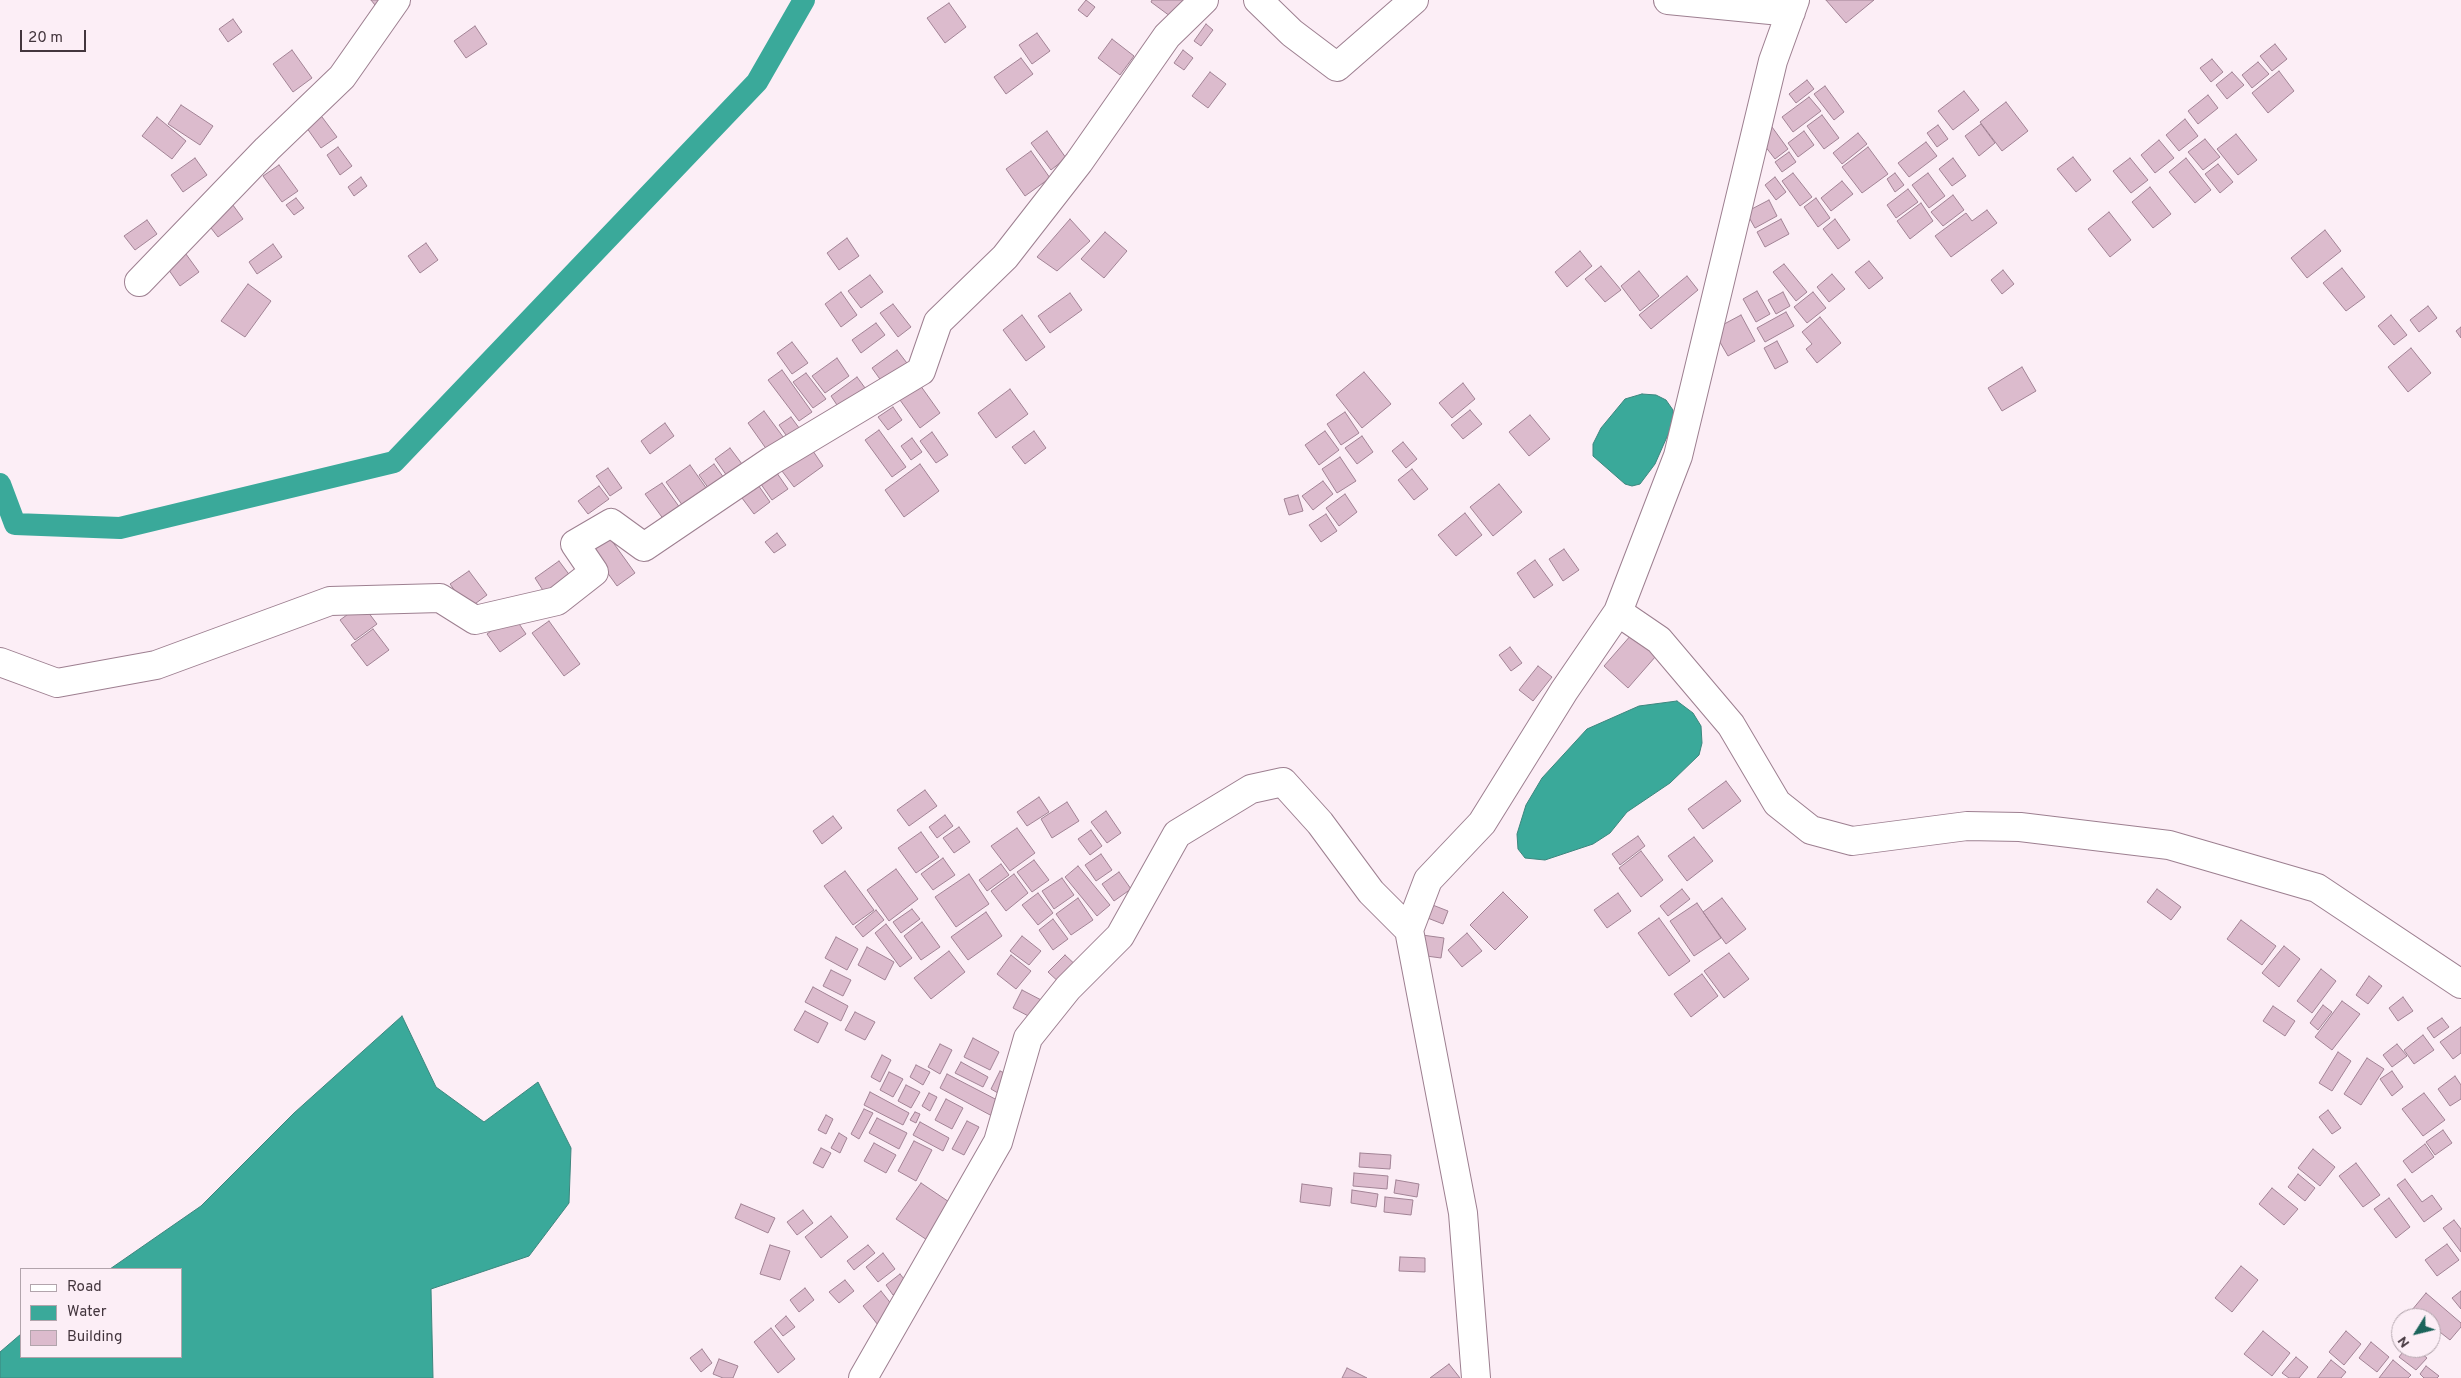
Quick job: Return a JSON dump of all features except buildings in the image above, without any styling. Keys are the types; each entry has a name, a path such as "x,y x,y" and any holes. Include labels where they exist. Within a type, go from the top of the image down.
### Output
{"street":[{"path":"139,282 267,149 342,77 396,0"},
{"path":"0,662 57,683 156,665 330,601 440,598 475,620 557,601 594,572 575,544 611,522 644,547 771,461 921,371 938,322 1006,257 1079,162 1167,36 1204,0"},
{"path":"1258,0 1292,33 1337,67 1414,0"},
{"path":"1476,1378 1463,1213 1409,930 1428,880 1482,823 1564,691 1618,612 1678,456 1772,61 1793,6 1668,0"},
{"path":"1618,612 1659,640 1731,725 1777,804 1811,830 1852,840 1967,826 2020,826 2169,845 2317,888 2461,984"},
{"path":"863,1378 998,1142 1028,1038 1068,988 1120,936 1178,834 1251,789 1283,782 1320,823 1371,892 1409,930"}],"water":[{"path":"1642,394 1656,395 1666,400 1673,410 1674,421 1655,464 1640,484 1632,486 1625,484 1593,456 1593,444 1601,428 1625,399"},
{"path":"1677,701 1693,713 1701,726 1702,743 1699,755 1670,783 1627,812 1610,833 1593,844 1545,860 1525,858 1518,849 1517,834 1526,805 1542,778 1587,729 1639,706"},
{"path":"402,1016 436,1087 484,1122 538,1082 571,1148 569,1203 529,1256 431,1289 433,1378 0,1378 0,1352 20,1335 20,1358 182,1358 182,1268 111,1268 201,1206 294,1113"}],"waterway":[{"path":"0,484 15,524 120,528 394,462 757,82 804,0"}]}
